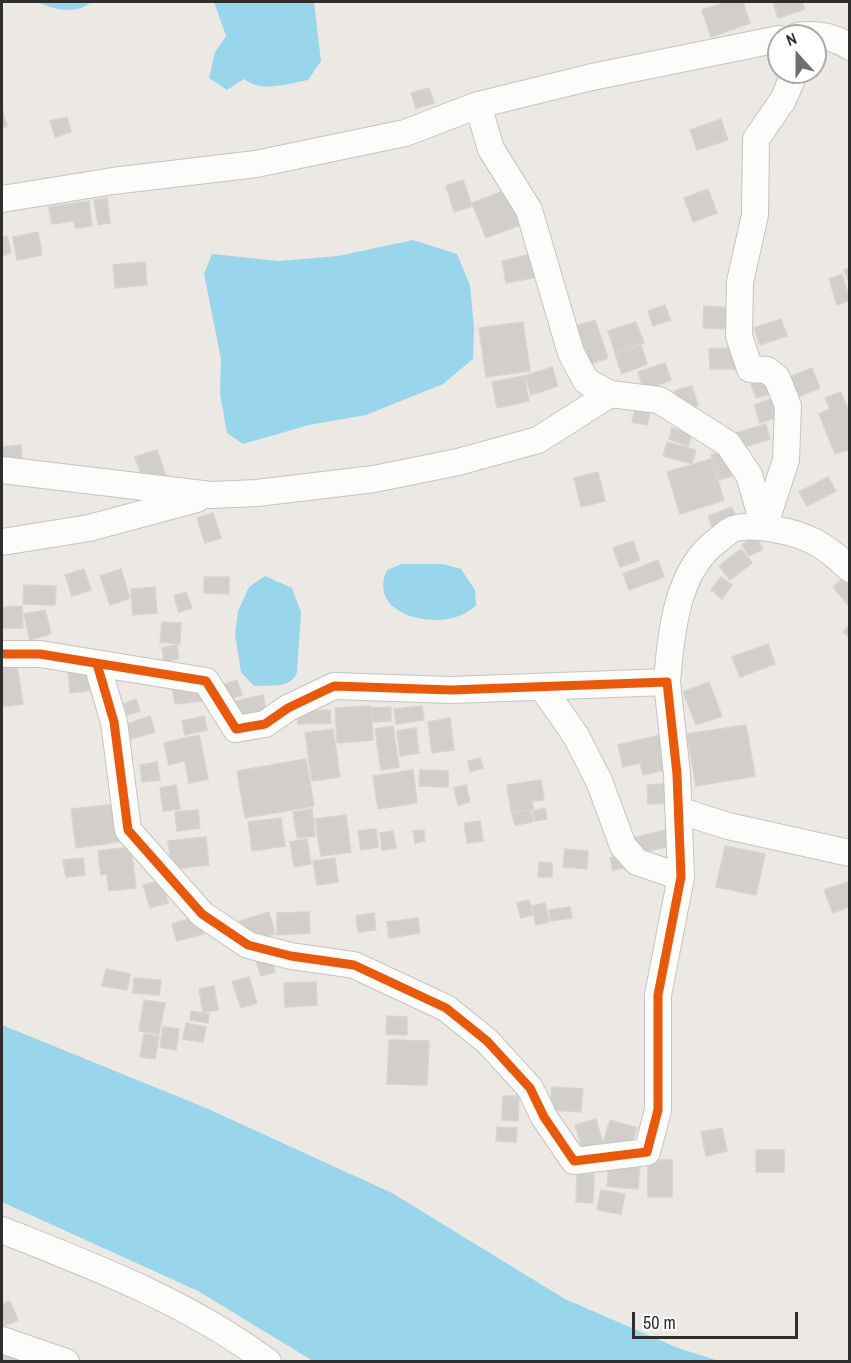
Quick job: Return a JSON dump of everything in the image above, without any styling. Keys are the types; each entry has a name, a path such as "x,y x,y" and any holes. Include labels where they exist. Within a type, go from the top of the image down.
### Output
{"street":[{"path":"827,39 842,42 849,47"},
{"path":"2,199 113,181 256,164 405,133 478,105 592,77 767,41"},
{"path":"764,527 786,460 788,406 777,378 767,369 750,369 739,336 740,282 755,215 756,139 783,100 790,84"},
{"path":"478,105 491,149 529,210 571,353 586,381 610,394 659,400 728,444 749,475 764,527"},
{"path":"2,470 211,495 257,493 374,478 458,462 538,440 610,394"},
{"path":"2,542 89,528 211,495"},
{"path":"97,664 114,722 128,830 202,914 248,945 291,956 354,965 446,1008 488,1041 530,1088 544,1117 574,1161 647,1152 658,1110 658,995 681,877 678,810 667,682 671,643 681,597 701,552 732,529 764,527 802,534 831,550 849,568"},
{"path":"2,654 40,654 206,681 236,729 265,724 288,708 334,686 451,690 667,682"},
{"path":"542,687 576,736 599,781 623,846 637,862 681,877"},
{"path":"678,810 728,826 849,853"},
{"path":"2,1230 120,1276 246,1345 268,1362"},
{"path":"2,1340 66,1362"}],"water":[{"path":"38,2 91,2 79,9 65,10"},
{"path":"214,2 314,2 321,61 308,80 267,87 244,79 227,90 209,78 215,52 226,36"},
{"path":"413,240 457,254 470,285 474,328 473,359 443,384 366,415 309,425 243,444 227,433 220,394 221,359 204,274 212,254 279,261 338,256"},
{"path":"402,564 443,564 461,569 475,590 476,606 459,616 443,620 429,620 402,613 392,606 385,596 383,584 387,570"},
{"path":"265,576 292,588 301,612 297,672 285,684 254,686 241,672 235,635 238,611 249,587"},
{"path":"2,1025 206,1108 392,1193 565,1299 678,1348 719,1361 313,1361 198,1291 2,1202"}],"building":[{"path":"726,2 743,2 750,23 711,37 702,10"},
{"path":"773,2 802,2 805,9 778,18"},
{"path":"429,88 434,103 416,108 411,93"},
{"path":"2,108 7,126 2,128"},
{"path":"67,117 71,132 55,137 50,121"},
{"path":"721,119 728,140 697,150 690,130"},
{"path":"463,180 472,206 454,212 446,186"},
{"path":"509,189 522,224 486,238 472,203"},
{"path":"708,189 717,213 693,222 684,198"},
{"path":"107,198 110,223 98,225 94,200"},
{"path":"89,201 92,226 75,228 74,221 52,224 49,207"},
{"path":"38,232 42,255 17,260 13,237"},
{"path":"7,236 11,253 2,256 2,238"},
{"path":"532,254 537,277 506,283 502,261"},
{"path":"145,262 147,285 115,288 113,265"},
{"path":"850,268 850,285 844,270"},
{"path":"842,274 850,300 837,305 829,279"},
{"path":"665,305 671,320 653,326 648,311"},
{"path":"704,306 732,308 730,329 703,328"},
{"path":"781,319 787,336 760,345 754,328"},
{"path":"595,320 608,358 590,364 576,326"},
{"path":"523,322 530,371 486,377 479,328"},
{"path":"636,322 644,343 615,353 608,331"},
{"path":"641,345 647,364 622,374 615,354"},
{"path":"737,348 737,369 710,369 709,349"},
{"path":"665,363 671,380 644,390 638,372"},
{"path":"552,367 558,386 531,395 525,376"},
{"path":"812,368 820,388 795,398 787,378"},
{"path":"524,376 529,401 497,408 492,382"},
{"path":"768,379 773,393 756,398 751,384"},
{"path":"692,386 698,405 681,411 674,391"},
{"path":"841,392 850,415 850,449 835,454 819,414 830,409 825,398"},
{"path":"773,398 780,416 760,423 754,405"},
{"path":"637,402 651,406 647,425 632,422"},
{"path":"766,424 770,439 734,450 729,435"},
{"path":"672,428 692,434 688,446 669,439"},
{"path":"667,442 696,450 692,464 663,456"},
{"path":"21,445 22,459 2,461 2,447"},
{"path":"729,449 737,474 719,480 711,455"},
{"path":"157,450 166,476 144,484 135,457"},
{"path":"711,459 724,500 680,514 667,472"},
{"path":"598,472 605,501 581,507 574,478"},
{"path":"828,477 836,491 807,506 799,492"},
{"path":"732,507 738,523 715,533 708,516"},
{"path":"213,513 221,538 205,543 197,518"},
{"path":"756,537 763,549 749,556 742,545"},
{"path":"633,541 640,560 620,567 613,548"},
{"path":"741,549 752,563 730,580 719,566"},
{"path":"658,560 664,577 629,590 623,574"},
{"path":"84,569 91,590 72,596 65,575"},
{"path":"121,569 130,598 110,605 100,576"},
{"path":"204,577 229,577 229,594 204,593"},
{"path":"721,577 732,585 722,599 711,590"},
{"path":"844,577 850,583 850,607 833,587"},
{"path":"24,585 56,586 55,605 23,604"},
{"path":"155,587 157,613 133,615 131,589"},
{"path":"186,592 192,608 179,612 174,596"},
{"path":"22,606 23,628 2,628 2,607"},
{"path":"45,610 51,634 30,640 24,614"},
{"path":"162,622 181,623 180,644 160,642"},
{"path":"850,625 850,638 843,632"},
{"path":"768,644 775,664 740,677 732,657"},
{"path":"177,645 179,659 164,661 162,648"},
{"path":"17,665 23,704 2,707 2,667"},
{"path":"96,668 97,690 70,693 68,670"},
{"path":"237,680 242,695 225,701 219,686"},
{"path":"709,682 722,716 696,725 683,692"},
{"path":"202,683 204,701 175,704 172,686"},
{"path":"263,695 267,714 237,721 233,702"},
{"path":"136,699 140,711 127,715 124,704"},
{"path":"371,706 373,740 337,743 335,708"},
{"path":"422,706 424,720 396,724 394,709"},
{"path":"391,707 391,721 373,722 372,708"},
{"path":"330,710 331,723 298,724 298,711"},
{"path":"150,716 155,732 131,739 127,724"},
{"path":"204,716 207,730 185,735 182,721"},
{"path":"450,718 454,750 432,753 428,722"},
{"path":"746,725 755,776 696,786 687,734"},
{"path":"393,726 399,767 381,770 375,729"},
{"path":"416,728 419,753 400,756 397,731"},
{"path":"333,729 340,777 312,781 305,733"},
{"path":"199,735 208,779 189,783 185,761 169,765 164,743"},
{"path":"660,735 669,769 643,775 640,763 623,767 618,745"},
{"path":"480,758 483,768 470,772 468,761"},
{"path":"306,759 314,806 245,818 237,771"},
{"path":"157,762 160,780 142,782 140,765"},
{"path":"413,770 417,803 378,809 373,776"},
{"path":"420,770 448,771 448,787 419,786"},
{"path":"541,780 544,800 532,801 534,809 511,812 507,785"},
{"path":"666,784 667,803 648,804 647,785"},
{"path":"176,785 180,809 163,811 160,788"},
{"path":"466,785 470,802 458,805 454,788"},
{"path":"120,804 124,841 76,848 71,809"},
{"path":"545,808 547,819 535,821 533,811"},
{"path":"312,809 315,836 297,838 293,812"},
{"path":"198,810 200,828 177,831 175,812"},
{"path":"531,810 533,822 515,825 512,813"},
{"path":"346,815 351,852 321,856 315,819"},
{"path":"281,818 285,846 252,851 248,822"},
{"path":"480,821 483,841 467,843 464,823"},
{"path":"376,829 378,847 361,850 358,831"},
{"path":"424,830 425,841 415,843 413,831"},
{"path":"666,830 670,846 632,855 628,839"},
{"path":"393,831 396,848 382,850 380,833"},
{"path":"206,837 209,865 172,869 168,841"},
{"path":"307,839 311,864 294,867 290,842"},
{"path":"725,846 765,854 756,895 716,887"},
{"path":"131,847 136,888 109,891 107,874 101,875 98,851"},
{"path":"565,849 588,851 587,869 563,867"},
{"path":"623,854 626,867 613,871 610,858"},
{"path":"83,858 85,875 66,877 63,860"},
{"path":"335,858 338,882 317,885 313,861"},
{"path":"539,862 552,863 552,877 538,877"},
{"path":"162,880 168,903 150,908 143,885"},
{"path":"848,882 850,906 833,913 824,890"},
{"path":"529,900 533,915 521,918 517,903"},
{"path":"545,903 549,922 536,925 532,906"},
{"path":"570,907 572,918 551,921 549,910"},
{"path":"269,912 275,934 247,942 240,921"},
{"path":"309,912 310,933 277,935 277,913"},
{"path":"374,913 376,930 358,932 356,916"},
{"path":"199,916 204,934 177,941 172,924"},
{"path":"418,918 420,933 389,938 387,922"},
{"path":"270,953 275,972 261,976 255,958"},
{"path":"106,969 130,974 127,990 102,986"},
{"path":"249,977 257,1003 241,1008 232,982"},
{"path":"134,978 161,980 159,995 133,993"},
{"path":"316,982 317,1005 285,1007 284,983"},
{"path":"214,986 218,1010 203,1012 199,989"},
{"path":"144,1000 165,1003 159,1034 139,1031"},
{"path":"191,1011 209,1014 208,1023 190,1020"},
{"path":"387,1016 407,1017 407,1035 386,1034"},
{"path":"186,1023 206,1027 203,1042 183,1039"},
{"path":"163,1027 179,1029 176,1050 160,1047"},
{"path":"144,1034 159,1036 155,1059 140,1057"},
{"path":"389,1040 429,1041 427,1085 387,1084"},
{"path":"552,1087 583,1089 581,1112 550,1110"},
{"path":"503,1096 519,1096 518,1121 502,1120"},
{"path":"596,1119 604,1147 583,1152 575,1125"},
{"path":"610,1120 637,1128 630,1150 603,1143"},
{"path":"497,1127 517,1128 516,1142 496,1141"},
{"path":"722,1128 727,1151 706,1156 701,1132"},
{"path":"756,1150 784,1150 784,1172 756,1172"},
{"path":"648,1160 672,1160 672,1197 648,1197"},
{"path":"609,1165 640,1167 638,1189 607,1186"},
{"path":"577,1174 594,1174 593,1203 576,1202"},
{"path":"601,1190 625,1194 621,1214 597,1210"},
{"path":"10,1301 18,1320 3,1326 2,1304"},
{"path":"2,1353 19,1356 18,1362 2,1362"}],"cycle path":[{"path":"2,654 40,654 206,681 236,729 265,724 288,708 334,686 451,690 667,682 677,774 681,877 658,995 658,1110 647,1152 574,1161 544,1117 530,1088 487,1041 446,1008 354,965 291,956 248,945 202,914 128,830 114,722 97,664"}]}
